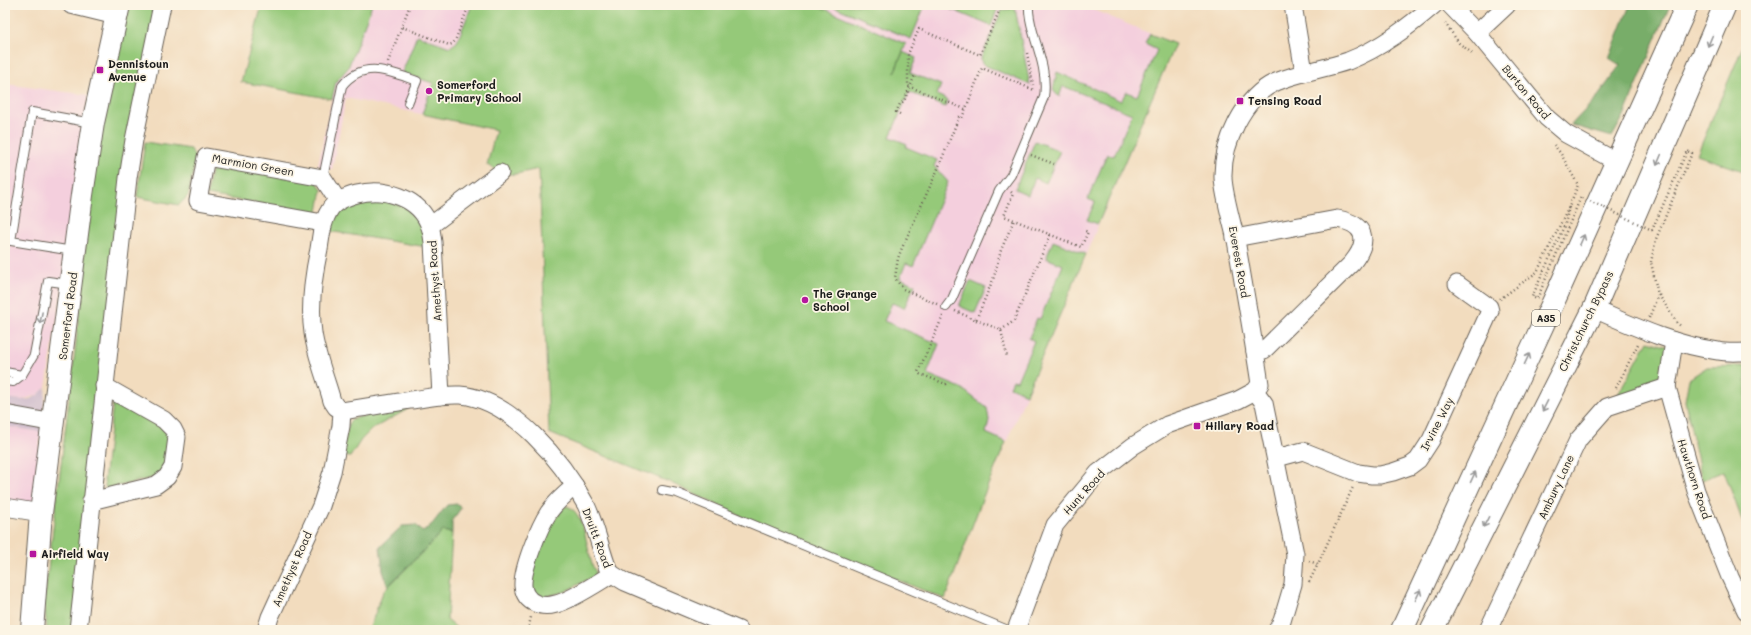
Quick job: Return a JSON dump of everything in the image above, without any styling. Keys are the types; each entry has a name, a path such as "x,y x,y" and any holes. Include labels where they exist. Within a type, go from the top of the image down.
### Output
{"main road":[{"name":"A35","path":"1402,630 1617,162 1687,5"},
{"name":"Christchurch Bypass","path":"1432,630 1594,309 1725,5"},
{"name":"Somerford Road","path":"32,630 41,513 93,123 117,11"}],"street":[{"path":"71,5 117,11"},
{"path":"78,630 128,178 134,140 162,5"},
{"path":"1293,5 1304,72"},
{"name":"Everest Road","path":"1255,391 1260,384 1236,238 1223,178 1228,140 1245,108 1261,92 1274,83 1304,72 1347,61 1373,50 1398,35 1434,5"},
{"name":"Burton Road","path":"1450,5 1477,33 1547,118 1566,134 1617,162"},
{"path":"1477,33 1507,5"},
{"name":"Marmion Green","path":"323,178 206,157 198,200 324,223"},
{"path":"430,226 500,173"},
{"path":"323,178 338,201 329,210 324,223 312,283 313,334 332,400 336,407 342,411"},
{"name":"Amethyst Road","path":"338,201 367,192 381,192 398,195 416,206 430,226 433,242 441,396"},
{"path":"1236,238 1337,219 1350,222 1359,230 1363,239 1361,252 1352,263 1264,350 1255,351"},
{"path":"1457,284 1489,307"},
{"name":"Irvine Way","path":"1276,455 1284,456 1303,451 1358,473 1380,476 1403,470 1418,460 1435,433 1490,311 1489,307"},
{"path":"1594,309 1644,331 1674,342 1720,352 1746,352"},
{"name":"Hawthorn Road","path":"1674,342 1667,387 1696,491 1727,571 1746,611"},
{"path":"92,501 156,485 167,477 173,467 177,437 173,429 164,420 104,386"},
{"name":"Ambury Lane","path":"1488,630 1578,440 1608,407 1667,387"},
{"path":"1255,391 1264,404 1276,455 1295,557 1293,584 1282,621 1277,630"},
{"name":"Hunt Road","path":"1016,630 1055,525 1098,473 1133,446 1167,425 1238,400 1255,391"},
{"name":"Druitt Road","path":"342,411 441,396 470,396 492,405 518,422 547,448 561,465 575,486 595,526 604,559 612,574 624,582 739,630"},
{"name":"Amethyst Road","path":"266,630 270,617 321,506 332,472 342,426 342,411"},
{"path":"5,414 54,423"},
{"path":"575,486 555,505 542,526 525,568 523,580 524,592 531,601 540,605 556,604 612,574"},
{"path":"5,507 41,513"}],"lane":[{"path":"946,307 952,299 998,191 1011,175 1044,97 1046,84 1039,49 1028,14 1029,5"},
{"path":"323,178 342,86 348,78 374,69 385,70 417,81 408,103"},
{"path":"76,252 11,241 32,112 93,123"},
{"path":"5,381 13,382 22,375 34,355 48,281 72,285"},
{"path":"5,372 22,375"},
{"path":"662,490 684,496 1008,630"}],"path":[{"path":"385,70 410,5"},
{"path":"402,27 449,45 455,41 469,5"},
{"path":"965,109 908,86 908,54 919,29 980,55 1001,7 1015,5"},
{"path":"1001,330 907,292 897,283 895,278 898,258 902,248 937,171 959,117 962,118 982,68 1034,90"},
{"path":"900,114 896,112 900,104 904,101 915,75"},
{"path":"1489,307 1537,272 1569,207 1565,224 1532,297 1537,299 1581,197 1652,230 1687,151 1692,153 1656,239 1651,262"},
{"path":"1021,152 1054,164"},
{"path":"1005,183 1013,194 1004,216 1081,247 1088,232 1083,230"},
{"path":"976,320 994,277 1001,250 1014,220"},
{"path":"1001,330 1014,321 1050,234"},
{"path":"1658,295 1676,323 1687,330"},
{"path":"946,307 918,372 946,384 947,383"},
{"path":"1001,330 1007,357"},
{"path":"1295,557 1318,564 1358,473"}],"shaded area":[{"name":"The Grange School","path":"262,5 1082,5 1175,44 983,497 945,599 747,519 669,482 549,433 539,169 512,175 487,165 496,130 346,98 332,169 318,166 332,99 241,82"},
{"path":"5,84 88,95 65,271 46,387 38,395 21,400 5,398"},
{"path":"46,387 41,432 5,426 5,398 21,400 30,399 38,395"},
{"path":"5,426 41,432 35,505 5,500"}],"green space":[{"path":"132,5 157,5 72,630 47,630 44,602 76,343 88,217 97,150 127,13"},
{"path":"262,5 372,5 348,68 336,82 332,99 241,82"},
{"name":"The Grange School","path":"472,5 816,5 906,44 894,73 903,52 916,58 910,73 941,85 937,95 948,100 945,107 909,92 890,137 907,144 906,147 937,160 934,166 948,182 913,266 906,263 900,278 915,285 904,308 892,303 884,321 939,344 927,374 961,388 987,408 989,420 986,433 1006,442 983,497 945,599 747,519 669,482 549,433 539,169 518,174 508,174 487,165 496,130 422,114 433,83 402,73 417,35 450,47 457,42"},
{"path":"830,5 925,5 911,39"},
{"path":"941,5 999,5 991,26"},
{"path":"1630,5 1670,5 1624,116 1612,137 1571,125 1599,95 1620,65 1609,58"},
{"path":"1015,8 1030,85 982,64 981,58 1002,10"},
{"path":"1150,34 1175,44 1098,224 1087,220 1095,202 1088,199 1107,154 1114,156 1132,114 1063,86 1059,97 1053,90 1057,72 1121,101 1126,92 1137,96 1157,50 1145,44"},
{"path":"1746,39 1746,172 1697,155"},
{"path":"1035,141 1060,151 1046,183 1035,178 1028,195 1015,189"},
{"path":"145,142 191,149 195,162 188,196 179,205 137,197"},
{"path":"212,166 316,181 322,189 318,212 207,195"},
{"path":"373,197 406,207 421,224 427,247 328,231 332,222 341,211 350,205"},
{"path":"1053,241 1086,254 1026,394 1010,387 1013,380 1017,381 1034,341 1029,338 1037,318 1040,319 1063,265 1046,258"},
{"path":"970,281 986,288 975,313 959,306"},
{"path":"1648,341 1669,347 1662,384 1615,400"},
{"path":"1746,366 1746,531 1724,471 1702,480 1685,401 1689,379 1707,367"},
{"path":"117,401 130,407 162,427 167,432 169,437 169,452 160,476 106,489 104,481 113,404"},
{"path":"408,409 372,429 361,440 350,457 341,456 349,423 354,418"},
{"path":"457,504 461,508 452,521 452,533 443,531 388,586 383,571 380,547 402,526 416,525 423,532 433,523 447,505"},
{"path":"566,506 577,514 581,522 596,575 564,592 539,598 534,592 530,583 531,573 538,553 550,529 561,511"},
{"path":"443,531 452,533 447,620 459,630 369,630 383,592"}],"place":[{"name":"Dennistoun Avenue","path":"100,70"},
{"name":"Somerford Primary School","path":"429,91"},
{"name":"Tensing Road","path":"1240,101"},
{"name":"The Grange School","path":"805,300"},
{"name":"Hillary Road","path":"1197,426"},
{"name":"Airfield Way","path":"33,554"}]}
